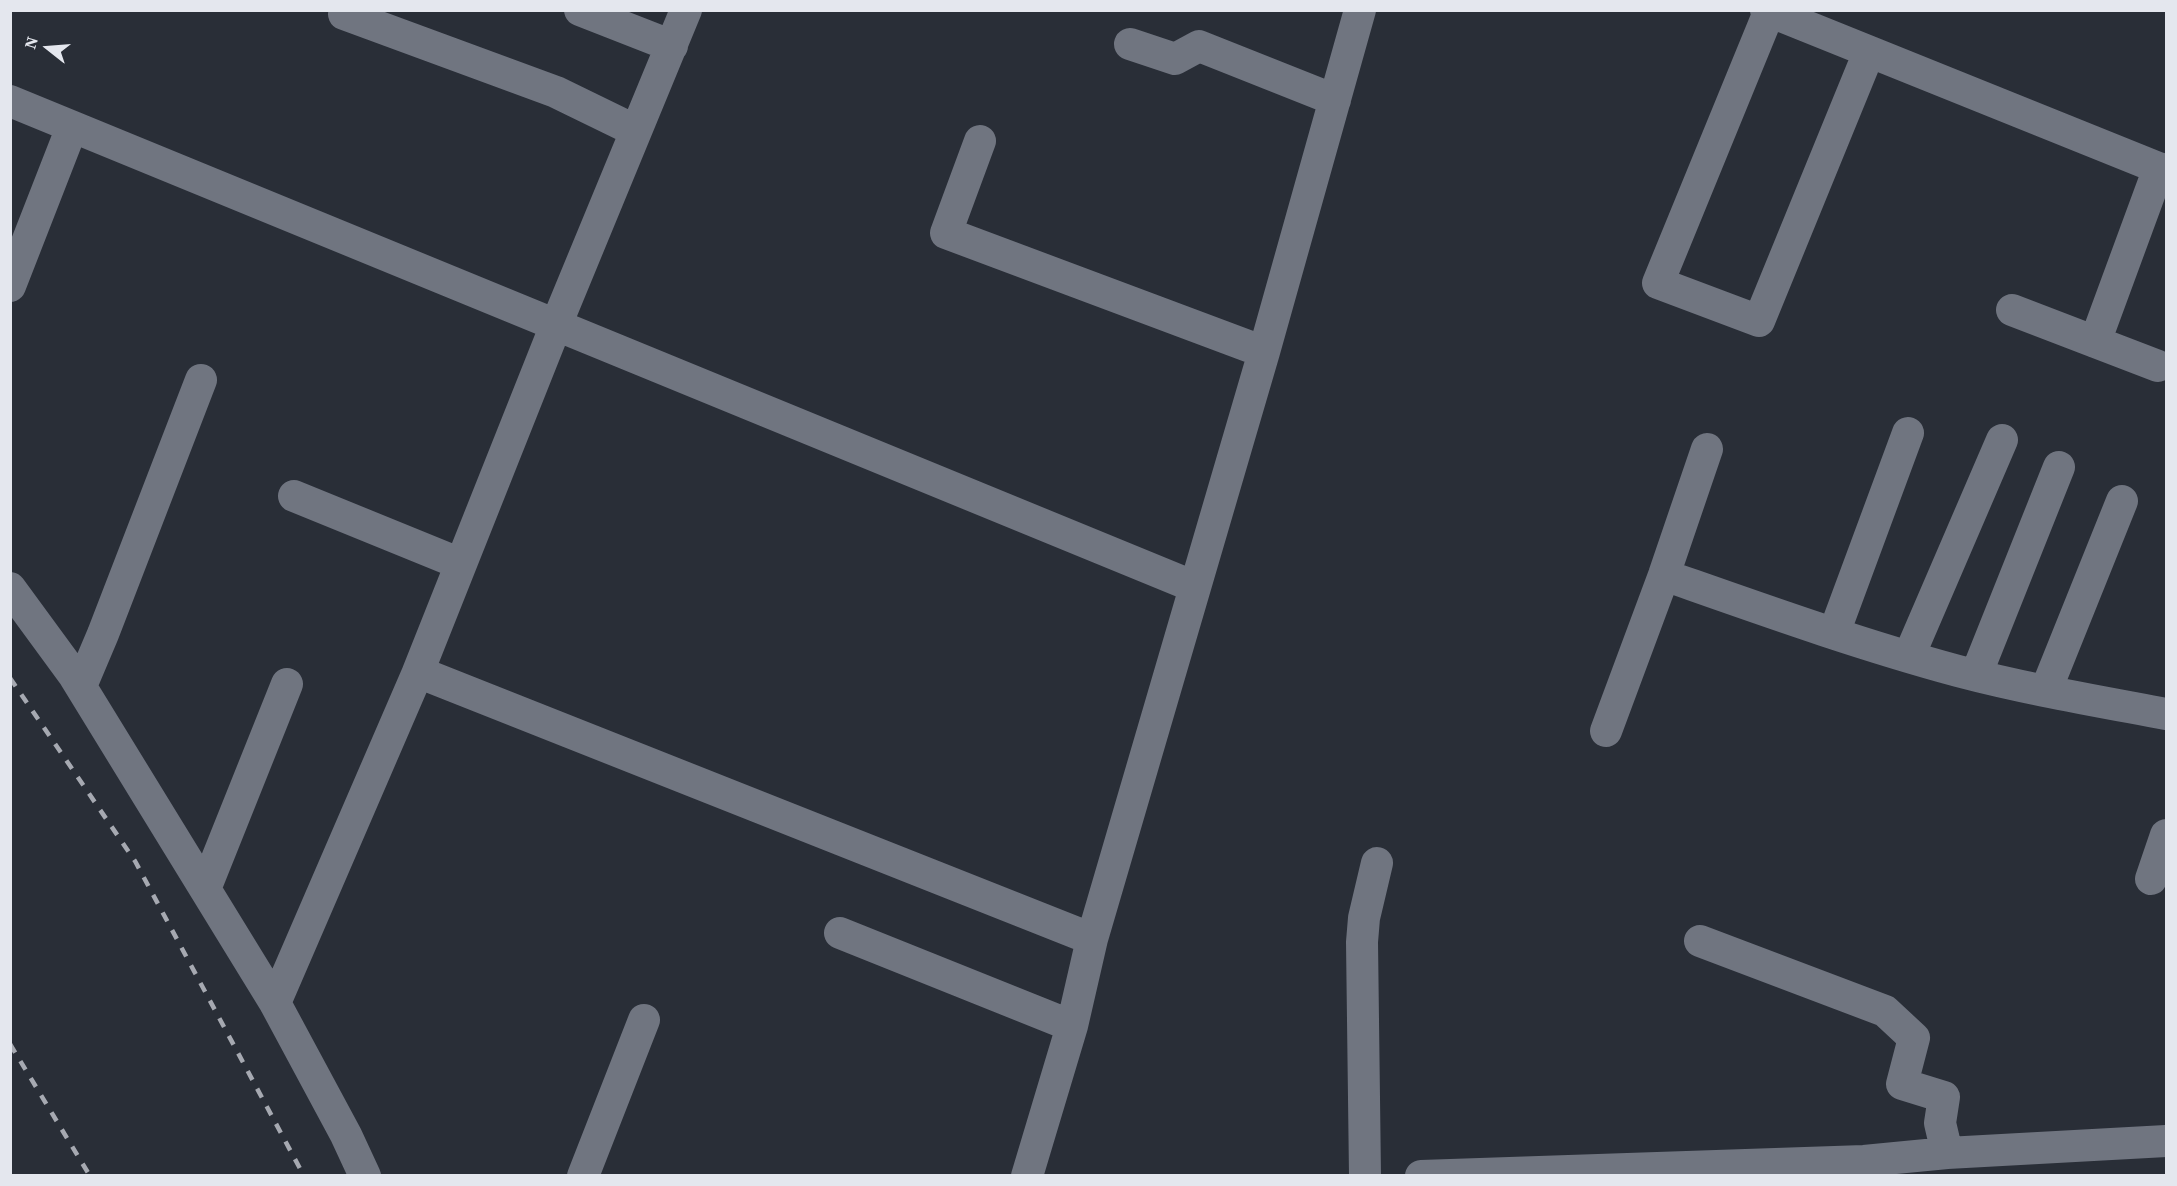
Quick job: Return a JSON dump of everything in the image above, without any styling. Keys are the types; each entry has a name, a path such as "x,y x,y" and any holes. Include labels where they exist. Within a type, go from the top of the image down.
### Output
{"street":[{"path":"580,10 672,46"},
{"path":"274,1003 418,672 556,325 686,10"},
{"path":"1027,1176 1072,1026 1092,939 1264,352 1360,10"},
{"path":"1869,52 1759,321 1658,284 1768,11 2163,170 2095,342"},
{"path":"344,14 556,92 636,131"},
{"path":"1130,44 1175,59 1199,46 1335,100"},
{"path":"10,102 1195,587"},
{"path":"10,286 72,127"},
{"path":"980,141 946,233 1264,352"},
{"path":"2012,310 2158,366"},
{"path":"81,686 201,380"},
{"path":"1834,633 1908,433"},
{"path":"1909,656 2002,440"},
{"path":"1606,731 1664,575 1707,449"},
{"path":"1976,675 2059,468"},
{"path":"294,496 461,564"},
{"path":"2046,690 2122,501"},
{"path":"1664,575 1834,633 1976,675 2166,714"},
{"path":"10,588 81,686 274,1003 346,1135 364,1176"},
{"path":"418,672 1092,939"},
{"path":"205,889 287,684"},
{"path":"2151,879 2166,835"},
{"path":"1365,1176 1362,942 1364,918 1377,863"},
{"path":"840,933 1072,1026"},
{"path":"1700,941 1885,1011 1914,1038 1902,1084 1944,1097 1940,1124 1947,1153"},
{"path":"583,1176 644,1020"},
{"path":"1421,1176 1864,1161 1947,1153 1992,1164 2166,1141"}],"railway":[{"path":"10,678 135,861 304,1176"},
{"path":"10,1044 90,1176"}]}
